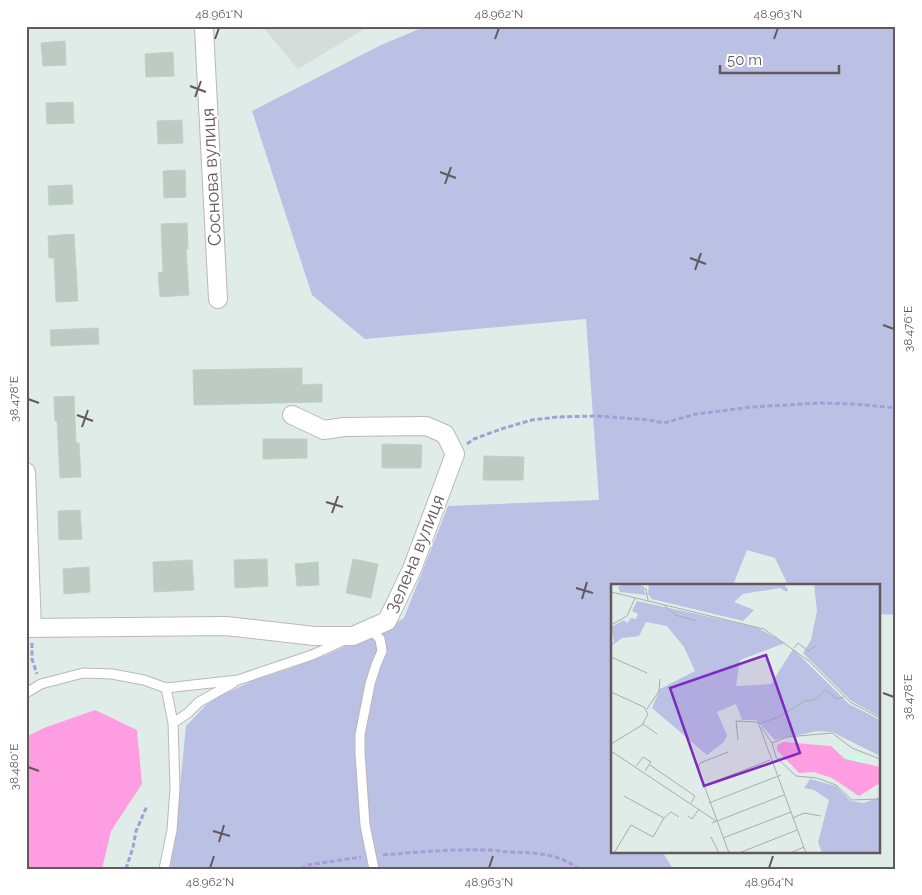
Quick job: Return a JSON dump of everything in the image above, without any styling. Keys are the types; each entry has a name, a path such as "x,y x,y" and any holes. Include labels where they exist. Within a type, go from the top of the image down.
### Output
{"street":[{"name":"Соснова вулиця","path":"202,26 204,28 218,299"},
{"path":"292,415 324,430 344,427 426,426 445,434 455,454"},
{"name":"Зелена вулиця","path":"29,628 226,626 314,636 353,636 387,621 412,570 455,454"},
{"path":"26,472 29,628"}],"lane":[{"path":"370,629 380,639 382,651 370,684 360,735 360,753 365,825 374,869"},
{"path":"173,723 188,713 199,702 238,680 312,656 353,636"},
{"path":"26,693 41,684 83,673 112,674 144,680 166,688 238,680"},
{"path":"164,869 172,830 175,796 173,723 166,688"}],"path":[{"path":"455,454 474,439 501,429 532,420 557,417 606,416 664,423 696,414 752,407 819,403 896,408"},
{"path":"29,628 32,660 41,684"},
{"path":"126,869 136,831 147,806"},
{"path":"301,869 324,862 355,857 437,850 535,853 567,861 578,869"}],"shaded area":[{"path":"262,26 369,26 298,69"},
{"path":"426,26 896,26 896,615 880,614 880,584 788,584 775,558 747,550 733,584 611,584 611,852 663,852 673,869 170,869 175,838 186,726 207,704 254,680 324,656 404,618 448,506 599,500 586,319 365,339 312,295 252,111 379,46"},
{"path":"95,710 137,730 142,784 111,831 102,869 26,869 26,737 44,728"}],"building":[{"path":"65,41 66,65 43,66 41,43"},
{"path":"173,52 174,76 146,77 145,54"},
{"path":"73,102 74,123 47,124 46,103"},
{"path":"182,120 183,143 158,144 157,121"},
{"path":"185,170 186,197 164,198 163,171"},
{"path":"72,185 73,204 49,205 48,186"},
{"path":"187,223 188,249 186,249 189,295 160,297 158,273 163,272 161,224"},
{"path":"74,234 78,301 56,302 54,258 49,258 48,236"},
{"path":"98,328 99,344 51,346 50,330"},
{"path":"302,368 302,385 322,384 322,402 194,405 193,370"},
{"path":"74,396 76,443 79,443 81,477 60,478 54,397"},
{"path":"263,439 307,439 307,458 263,459"},
{"path":"382,444 422,445 421,468 382,468"},
{"path":"484,456 524,457 523,480 483,480"},
{"path":"80,510 82,539 59,540 58,511"},
{"path":"267,559 268,586 235,588 234,560"},
{"path":"353,559 378,564 371,598 346,593"},
{"path":"192,560 194,590 154,592 153,562"},
{"path":"318,562 319,585 297,586 295,564"},
{"path":"89,567 90,592 64,594 63,569"}]}
